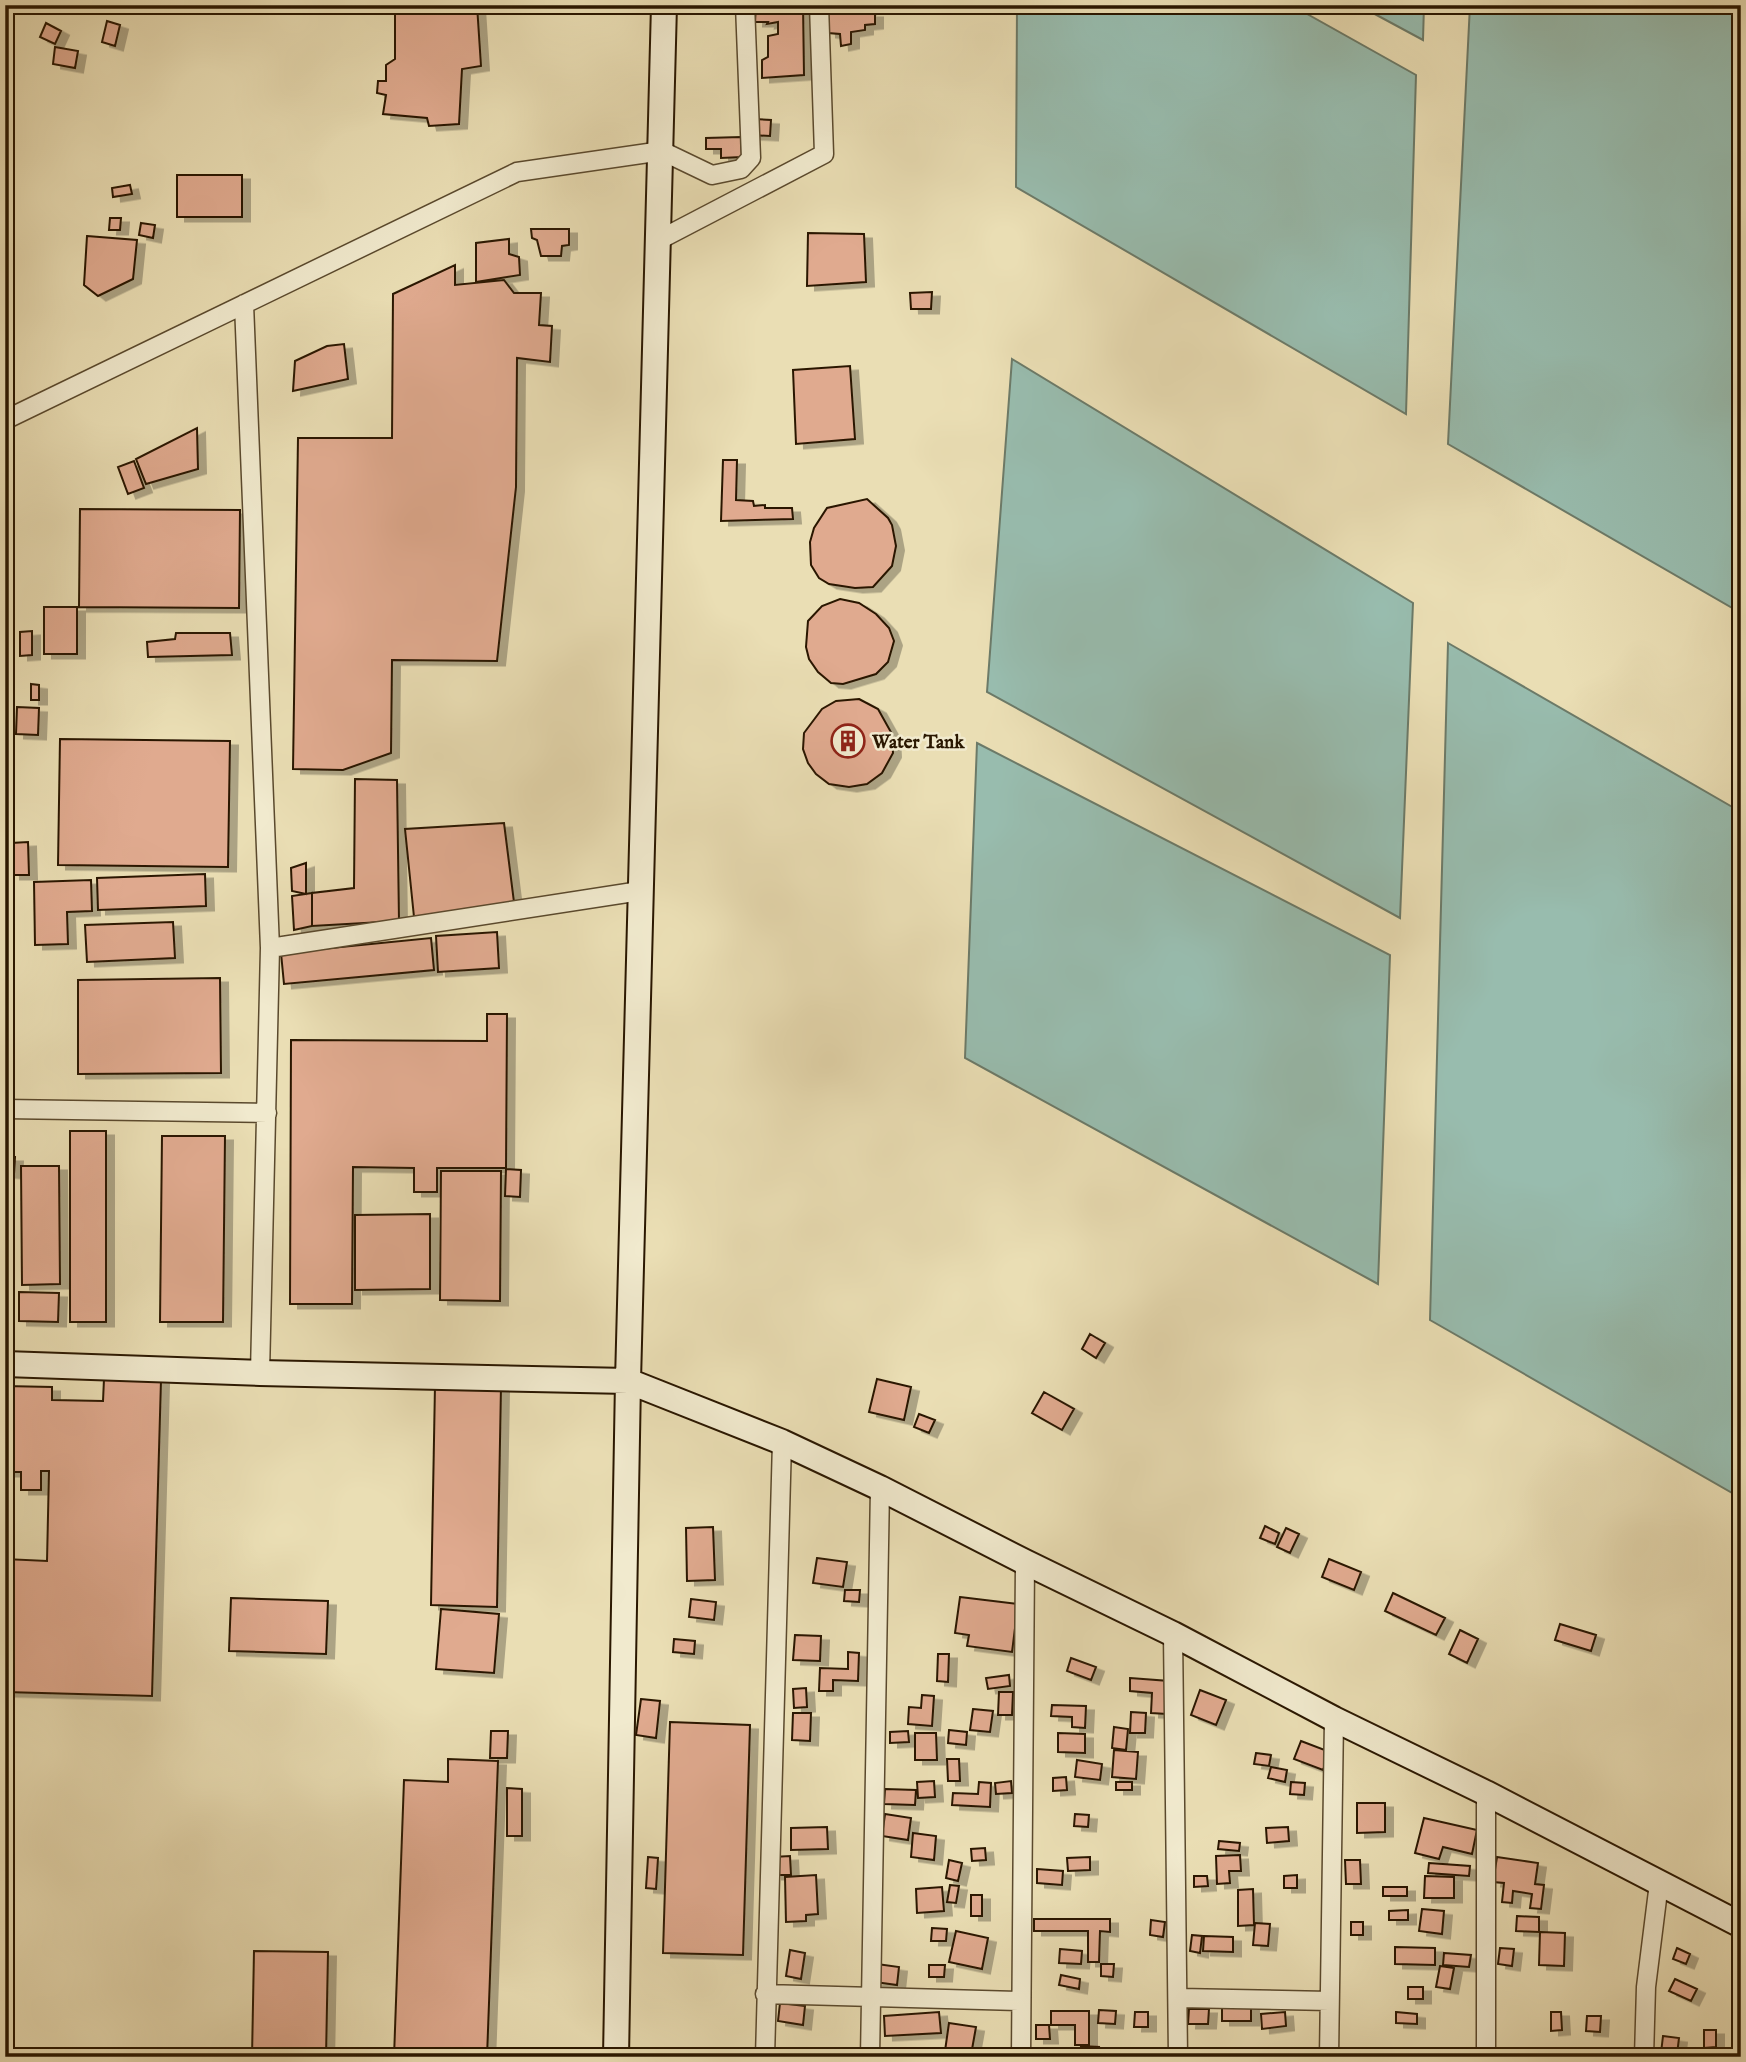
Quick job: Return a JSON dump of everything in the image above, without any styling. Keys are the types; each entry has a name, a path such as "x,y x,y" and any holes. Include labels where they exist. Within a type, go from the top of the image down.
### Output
{"street":[{"path":"617,2057 628,1381 664,5"},
{"path":"5,421 517,172 662,151 712,174 741,169 751,158 745,5"},
{"path":"659,240 824,154 819,5"},
{"path":"244,304 270,948 260,1373"},
{"path":"270,948 640,891"},
{"path":"5,1109 267,1113"},
{"path":"5,1364 628,1381 782,1442 880,1488 1173,1634 1334,1719 1486,1793 1741,1925"},
{"path":"765,2057 782,1442"},
{"path":"870,2057 880,1488"},
{"path":"1021,2057 1025,1562"},
{"path":"1173,1634 1178,2057"},
{"path":"1329,2057 1334,1719"},
{"path":"1486,1793 1486,2057"},
{"path":"1644,2057 1646,1987 1659,1883"},
{"path":"765,1994 1020,2001"},
{"path":"1179,1998 1329,2001"}],"shaded area":[{"path":"1017,5 1291,5 1416,75 1406,414 1016,187"},
{"path":"1358,5 1424,5 1423,40"},
{"path":"1470,5 1741,5 1741,613 1448,444"},
{"path":"1012,359 1413,603 1400,918 987,692"},
{"path":"1448,643 1741,812 1741,1498 1430,1320"},
{"path":"977,743 1390,955 1378,1284 965,1058"}],"building":[{"path":"395,5 477,5 481,66 462,69 459,124 429,126 427,118 383,114 386,95 377,93 378,81 386,81 386,65 395,59"},
{"path":"756,5 803,5 804,75 762,78 762,60 768,57 768,36 778,34 778,22 755,22"},
{"path":"827,5 873,5 865,13 875,13 875,24 865,25 865,30 851,32 851,44 841,46 840,34 828,33"},
{"path":"107,21 120,25 115,46 102,42"},
{"path":"46,23 61,31 55,44 40,37"},
{"path":"55,47 78,51 75,68 53,64"},
{"path":"753,119 771,120 770,136 752,135"},
{"path":"741,137 742,157 721,158 721,149 706,149 706,138"},
{"path":"177,175 242,175 242,217 177,217"},
{"path":"130,185 132,194 113,197 112,188"},
{"path":"110,218 121,218 120,230 109,230"},
{"path":"141,223 155,225 153,238 139,235"},
{"path":"531,229 569,229 569,245 562,246 561,256 541,256 537,240 532,238"},
{"path":"808,233 864,234 866,282 807,286"},
{"path":"87,236 137,240 133,279 98,296 84,285"},
{"path":"509,239 509,254 519,257 520,275 476,282 476,243"},
{"path":"455,265 455,285 504,280 514,293 541,293 539,325 552,326 550,362 517,358 516,487 497,661 392,660 391,753 343,770 293,769 298,438 392,438 393,294"},
{"path":"932,292 931,309 911,309 910,293"},
{"path":"344,344 348,379 293,391 295,361 327,346"},
{"path":"850,366 855,439 796,444 793,370"},
{"path":"197,428 198,469 146,484 136,459"},
{"path":"723,460 737,460 736,500 753,501 754,506 765,505 765,508 792,508 793,519 721,521"},
{"path":"134,461 144,488 128,494 118,467"},
{"path":"867,499 892,525 896,546 892,566 873,587 855,588 829,584 819,578 811,565 810,542 814,528 827,508"},
{"path":"80,509 240,510 239,608 79,607"},
{"name":"Water Tank","path":"840,599 859,603 876,614 889,628 894,641 888,662 876,674 843,684 831,683 818,672 809,659 806,647 808,621 822,606"},
{"path":"44,607 77,607 77,654 44,654"},
{"path":"32,631 32,655 20,656 20,632"},
{"path":"176,633 230,633 232,655 148,657 147,642 175,639"},
{"path":"31,684 39,685 39,700 31,700"},
{"name":"Water Tank","path":"859,699 878,709 892,734 893,753 882,773 867,784 849,787 829,784 816,774 808,763 803,749 804,733 822,709 836,701"},
{"path":"17,707 39,708 38,735 16,734"},
{"path":"60,739 230,741 228,867 58,865"},
{"path":"355,779 397,780 399,921 312,926 312,893 354,888"},
{"path":"504,823 515,910 414,917 405,829"},
{"path":"28,842 29,875 12,875 11,843"},
{"path":"306,863 306,894 292,891 291,868"},
{"path":"205,874 206,906 98,910 97,878"},
{"path":"91,880 92,911 67,912 68,944 35,945 34,882"},
{"path":"312,893 312,926 294,930 292,896"},
{"path":"173,922 175,958 87,962 85,925"},
{"path":"497,932 499,968 438,972 436,936"},
{"path":"431,938 434,970 284,984 281,953"},
{"path":"220,978 221,1073 78,1074 78,980"},
{"path":"487,1014 507,1014 506,1168 437,1168 437,1192 414,1192 414,1168 353,1167 352,1304 290,1304 291,1040 487,1041"},
{"path":"70,1131 106,1131 106,1322 70,1322"},
{"path":"162,1136 225,1136 223,1322 160,1322"},
{"path":"5,1157 15,1157 14,1174 5,1173"},
{"path":"21,1166 59,1166 60,1284 22,1285"},
{"path":"506,1169 521,1170 520,1197 505,1196"},
{"path":"441,1171 501,1171 500,1301 440,1300"},
{"path":"430,1214 430,1289 355,1290 355,1215"},
{"path":"19,1292 59,1293 58,1322 19,1321"},
{"path":"1090,1334 1105,1343 1096,1358 1082,1349"},
{"path":"104,1379 161,1380 152,1696 5,1692 5,1559 47,1561 49,1471 41,1471 41,1490 21,1490 21,1472 5,1472 5,1386 52,1387 52,1400 103,1401"},
{"path":"877,1379 911,1387 904,1420 869,1412"},
{"path":"435,1385 501,1386 497,1607 431,1605"},
{"path":"1044,1392 1074,1409 1062,1430 1032,1413"},
{"path":"919,1414 935,1420 929,1433 914,1427"},
{"path":"1265,1526 1279,1533 1275,1544 1260,1538"},
{"path":"713,1527 715,1580 687,1581 686,1528"},
{"path":"1286,1528 1299,1534 1290,1553 1277,1547"},
{"path":"817,1558 847,1562 843,1587 813,1583"},
{"path":"1329,1559 1361,1572 1354,1590 1322,1577"},
{"path":"845,1590 860,1590 859,1602 844,1601"},
{"path":"1393,1593 1445,1618 1436,1635 1385,1611"},
{"path":"960,1597 1018,1604 1012,1652 967,1646 969,1635 955,1633"},
{"path":"231,1598 328,1601 326,1654 229,1651"},
{"path":"691,1599 716,1602 714,1620 689,1617"},
{"path":"441,1609 499,1614 494,1673 436,1669"},
{"path":"1560,1624 1596,1635 1591,1651 1555,1640"},
{"path":"1460,1630 1478,1639 1467,1663 1449,1654"},
{"path":"795,1635 821,1636 820,1661 793,1660"},
{"path":"674,1639 695,1641 694,1654 673,1652"},
{"path":"848,1652 859,1653 858,1681 833,1680 833,1691 819,1691 820,1668 848,1669"},
{"path":"938,1654 949,1654 948,1682 937,1681"},
{"path":"1071,1658 1096,1667 1091,1680 1067,1671"},
{"path":"1009,1675 1010,1686 988,1689 986,1678"},
{"path":"1130,1678 1169,1681 1167,1714 1151,1713 1152,1693 1130,1691"},
{"path":"806,1688 807,1707 794,1708 793,1689"},
{"path":"1200,1690 1226,1700 1216,1725 1191,1715"},
{"path":"999,1692 1013,1692 1012,1715 998,1715"},
{"path":"922,1695 934,1696 932,1726 908,1724 909,1707 921,1708"},
{"path":"641,1699 660,1701 656,1738 636,1735"},
{"path":"1052,1705 1086,1706 1085,1728 1072,1727 1072,1717 1051,1716"},
{"path":"973,1709 993,1711 990,1732 970,1730"},
{"path":"1131,1712 1146,1713 1145,1733 1130,1733"},
{"path":"793,1713 811,1713 810,1741 792,1740"},
{"path":"670,1722 750,1725 743,1955 663,1953"},
{"path":"1114,1727 1128,1729 1126,1750 1112,1748"},
{"path":"949,1730 967,1732 966,1745 948,1743"},
{"path":"491,1731 508,1731 507,1758 490,1758"},
{"path":"908,1731 909,1742 890,1743 890,1732"},
{"path":"915,1733 936,1733 937,1760 915,1760"},
{"path":"1058,1733 1085,1734 1085,1753 1058,1752"},
{"path":"1301,1741 1330,1752 1323,1770 1294,1759"},
{"path":"1114,1750 1138,1752 1136,1779 1112,1777"},
{"path":"1256,1753 1271,1755 1269,1766 1254,1764"},
{"path":"448,1759 498,1761 487,2057 394,2057 404,1780 448,1782"},
{"path":"947,1759 959,1759 960,1781 948,1781"},
{"path":"1077,1760 1102,1764 1100,1780 1075,1777"},
{"path":"1271,1767 1287,1770 1285,1782 1268,1778"},
{"path":"1066,1777 1067,1790 1053,1791 1053,1778"},
{"path":"934,1781 935,1797 918,1798 917,1782"},
{"path":"1011,1781 1012,1793 996,1794 995,1783"},
{"path":"979,1782 991,1783 990,1807 952,1805 953,1793 978,1794"},
{"path":"1116,1782 1132,1782 1132,1790 1116,1790"},
{"path":"1291,1782 1305,1783 1304,1795 1290,1794"},
{"path":"507,1788 522,1789 522,1836 507,1836"},
{"path":"885,1789 916,1790 915,1805 884,1804"},
{"path":"1357,1803 1385,1803 1385,1832 1357,1833"},
{"path":"885,1814 911,1818 908,1840 882,1836"},
{"path":"1075,1814 1089,1815 1088,1827 1074,1826"},
{"path":"1424,1818 1477,1830 1472,1854 1443,1847 1439,1859 1415,1853"},
{"path":"827,1827 828,1849 791,1850 791,1828"},
{"path":"1288,1827 1289,1841 1267,1843 1266,1828"},
{"path":"913,1833 936,1836 934,1860 911,1857"},
{"path":"1219,1841 1240,1843 1239,1851 1218,1849"},
{"path":"985,1848 986,1860 972,1861 971,1849"},
{"path":"1240,1855 1241,1871 1229,1871 1230,1883 1217,1884 1216,1856"},
{"path":"790,1856 791,1875 774,1875 773,1857"},
{"path":"648,1857 658,1858 656,1889 646,1888"},
{"path":"1090,1857 1090,1870 1068,1871 1067,1858"},
{"path":"1497,1857 1538,1863 1535,1884 1544,1885 1541,1909 1530,1908 1532,1894 1513,1891 1512,1903 1502,1902 1504,1883 1493,1882"},
{"path":"949,1860 962,1863 958,1881 946,1878"},
{"path":"1345,1860 1360,1860 1361,1884 1346,1884"},
{"path":"1429,1863 1470,1866 1469,1876 1428,1873"},
{"path":"1037,1869 1063,1871 1062,1885 1037,1883"},
{"path":"816,1875 818,1914 806,1915 806,1921 786,1922 785,1877"},
{"path":"1297,1875 1297,1888 1284,1888 1284,1876"},
{"path":"1194,1876 1207,1876 1208,1886 1194,1887"},
{"path":"1425,1876 1454,1877 1454,1898 1424,1898"},
{"path":"950,1885 959,1886 956,1903 947,1902"},
{"path":"942,1887 944,1911 917,1913 916,1889"},
{"path":"1383,1887 1407,1887 1407,1896 1383,1896"},
{"path":"1253,1889 1254,1925 1238,1926 1238,1890"},
{"path":"971,1895 982,1895 982,1916 971,1916"},
{"path":"1422,1909 1444,1911 1442,1934 1419,1931"},
{"path":"1408,1910 1408,1920 1389,1920 1389,1911"},
{"path":"1517,1916 1539,1917 1539,1932 1516,1931"},
{"path":"1034,1919 1110,1919 1110,1932 1100,1931 1099,1962 1088,1962 1088,1931 1034,1931"},
{"path":"1151,1920 1165,1922 1163,1937 1150,1935"},
{"path":"1351,1922 1363,1922 1363,1935 1351,1935"},
{"path":"1255,1923 1270,1924 1268,1946 1253,1945"},
{"path":"932,1928 947,1929 946,1941 931,1941"},
{"path":"956,1931 988,1938 982,1969 949,1962"},
{"path":"1540,1932 1565,1933 1564,1966 1539,1965"},
{"path":"1192,1935 1202,1936 1200,1953 1190,1951"},
{"path":"1204,1936 1233,1937 1233,1952 1203,1951"},
{"path":"1395,1947 1435,1948 1435,1965 1395,1964"},
{"path":"1500,1948 1514,1949 1512,1966 1498,1964"},
{"path":"1677,1948 1690,1954 1686,1964 1673,1959"},
{"path":"1060,1949 1082,1951 1081,1964 1059,1963"},
{"path":"790,1950 805,1953 801,1979 786,1976"},
{"path":"254,1951 328,1952 326,2057 252,2057"},
{"path":"1444,1953 1471,1955 1469,1967 1443,1965"},
{"path":"877,1964 899,1967 897,1985 875,1982"},
{"path":"1101,1964 1114,1964 1113,1977 1101,1976"},
{"path":"929,1965 945,1965 944,1977 929,1977"},
{"path":"1440,1966 1454,1968 1450,1989 1436,1987"},
{"path":"1061,1975 1080,1979 1079,1989 1059,1985"},
{"path":"1675,1979 1697,1989 1691,2001 1669,1991"},
{"path":"1408,1987 1423,1987 1423,1999 1408,1999"},
{"path":"780,2003 805,2006 803,2025 778,2021"},
{"path":"1222,2006 1251,2006 1251,2021 1222,2021"},
{"path":"1189,2009 1209,2009 1208,2024 1188,2024"},
{"path":"1099,2010 1116,2011 1115,2024 1098,2023"},
{"path":"1051,2011 1089,2011 1089,2045 1075,2045 1075,2025 1051,2025"},
{"path":"939,2012 941,2033 885,2036 884,2016"},
{"path":"1135,2012 1148,2012 1148,2027 1134,2027"},
{"path":"1285,2012 1286,2026 1262,2029 1261,2014"},
{"path":"1396,2012 1417,2014 1417,2024 1396,2023"},
{"path":"1551,2012 1561,2012 1562,2030 1551,2031"},
{"path":"1587,2016 1601,2016 1600,2032 1586,2031"},
{"path":"949,2023 976,2027 971,2055 945,2051"},
{"path":"1036,2025 1049,2025 1050,2039 1036,2039"},
{"path":"1704,2030 1716,2030 1716,2047 1704,2048"},
{"path":"1663,2036 1679,2038 1677,2054 1661,2053"},
{"path":"1081,2046 1099,2047 1098,2057 1080,2057"}],"place":[{"name":"Water Tank","path":"848,741"}]}
